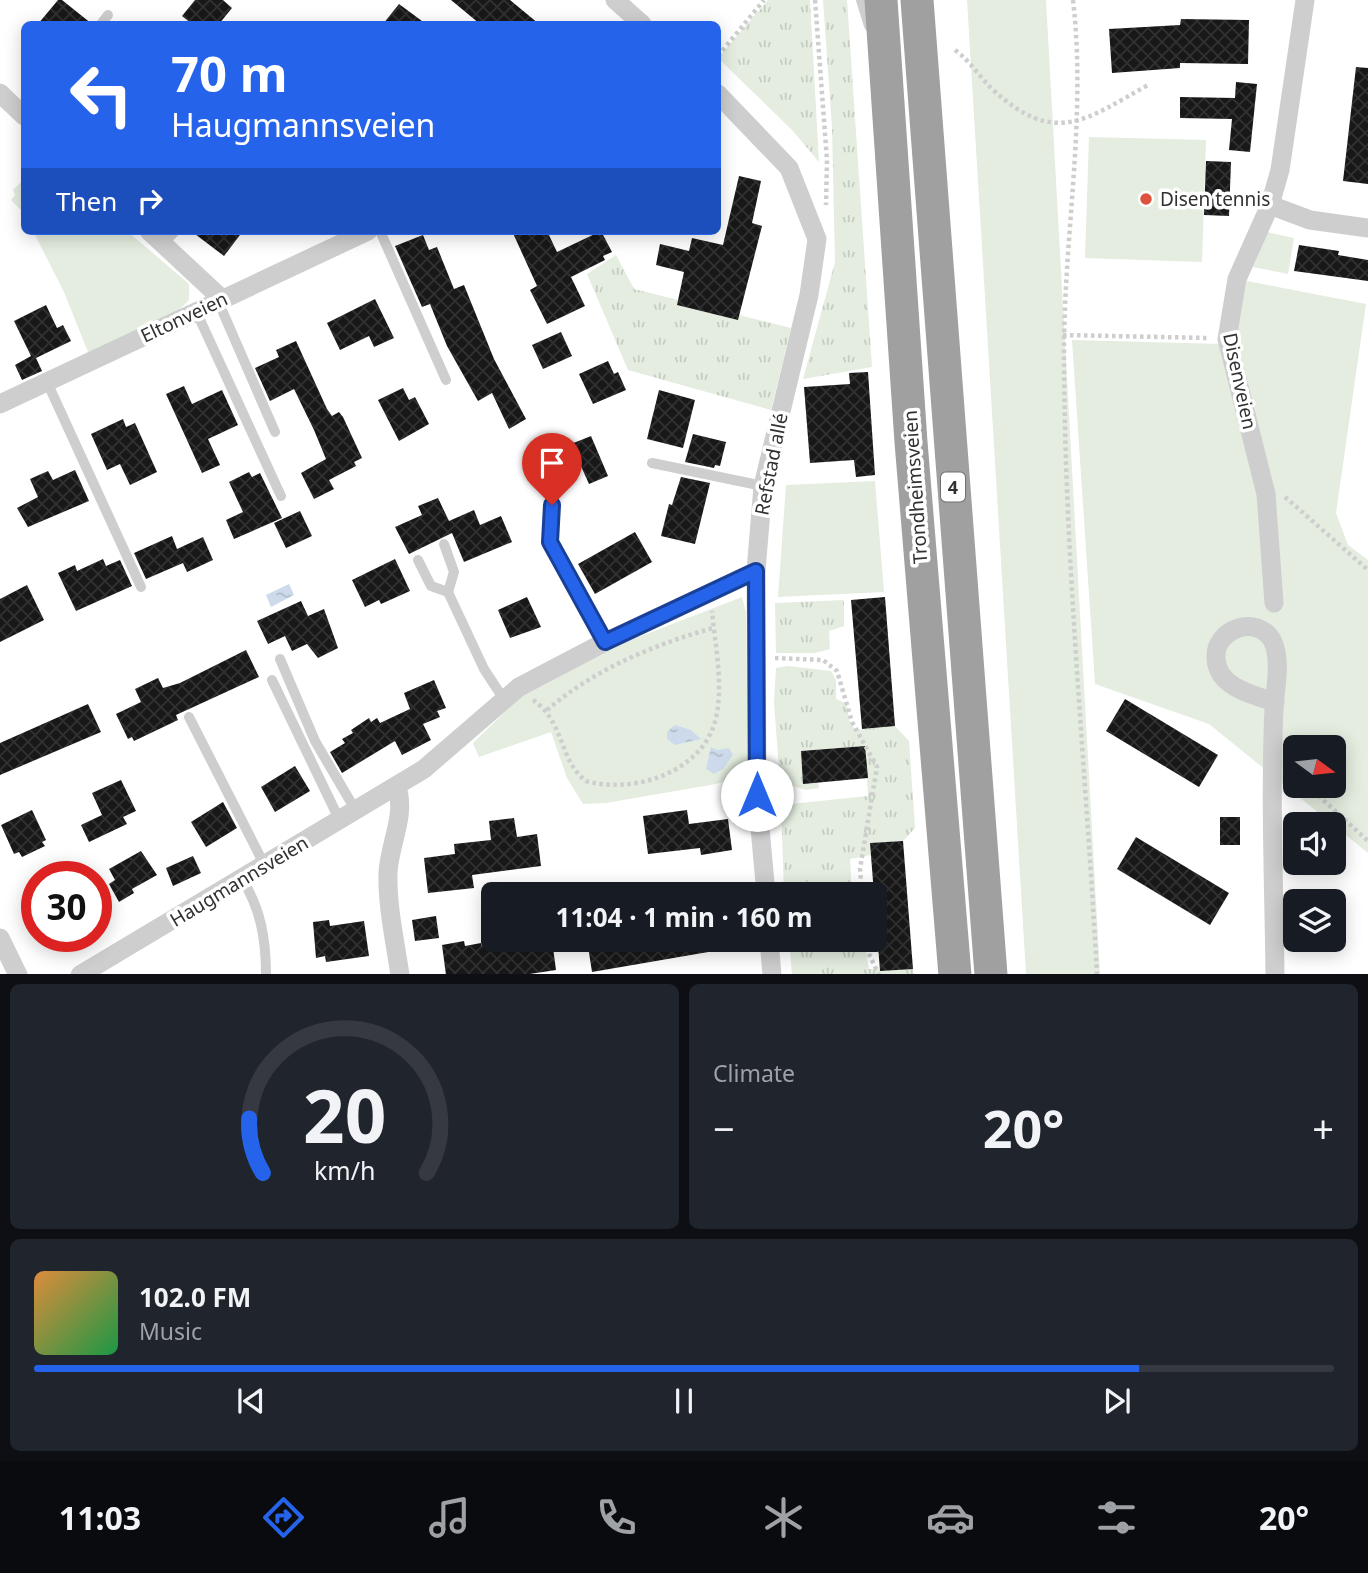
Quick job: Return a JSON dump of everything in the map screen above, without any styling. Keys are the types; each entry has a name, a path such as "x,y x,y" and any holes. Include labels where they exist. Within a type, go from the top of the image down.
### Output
{"highway":[{"name":"Trondheimsveien","path":"881,0 911,442 955,974"},
{"name":"Trondheimsveien","path":"917,0 991,974"}],"street":[{"path":"615,0 639,21"},
{"name":"Disenveien","path":"1274,603 1271,541 1261,475 1227,339 1237,279 1270,205 1280,170 1304,0"},
{"path":"0,93 21,113"},
{"name":"Refstad allé","path":"721,97 789,168 817,239 809,295 763,486 756,571 757,795 764,882"},
{"path":"1270,205 1310,220 1368,228"},
{"path":"162,235 220,300"},
{"name":"Eltonveien","path":"0,404 359,235"},
{"name":"Haugmannsveien","path":"82,974 397,787 444,755 511,693 605,642 756,571"},
{"path":"1275,702 1272,754 1275,974"},
{"path":"397,787 402,803 391,848 388,888 400,974"},
{"path":"0,938 18,974"},
{"path":"770,952 772,974"}],"lane":[{"path":"861,0 888,96"},
{"path":"103,21 108,15"},
{"path":"382,235 446,380"},
{"path":"220,300 275,432"},
{"path":"196,311 281,496"},
{"path":"47,382 141,587"},
{"path":"652,463 763,486"},
{"path":"552,505 550,542 605,642"},
{"path":"443,544 454,572 447,592"},
{"path":"418,560 431,586 447,592 484,669 511,693"},
{"path":"281,659 348,816"},
{"path":"272,680 348,816"},
{"path":"190,717 265,866"},
{"path":"242,879 253,896 259,915 266,948 266,974"}],"path":[{"path":"721,52 764,0"},
{"path":"815,0 827,160 826,206 817,239"},
{"path":"1073,0 1079,50 1063,335 1065,440 1097,974"},
{"path":"955,50 1013,108 1054,123 1077,123 1150,83"},
{"path":"1063,335 1227,339"},
{"path":"1261,475 1368,570"},
{"path":"511,693 547,709 571,763 586,781 613,785 634,783 667,774 697,751 714,724 718,698 710,593"},
{"path":"547,709 583,681 602,671 668,641 713,628"},
{"path":"757,657 824,660 837,671 852,722 867,744 877,766 860,870 861,882"},
{"path":"1320,798 1368,841"},
{"path":"868,952 879,974"}],"green space":[{"path":"768,0 810,0 819,162 793,131 721,61 721,55"},
{"path":"823,0 847,0 872,367 803,379 835,262 832,127"},
{"path":"967,0 1046,0 1100,974 1026,974"},
{"name":"Disen tennis","path":"1089,137 1206,140 1202,262 1085,258"},
{"path":"21,182 21,210 11,200 15,195 13,190"},
{"path":"1267,232 1294,238 1288,274 1253,267"},
{"path":"35,235 132,235 189,284 189,300 176,313 90,357 64,292"},
{"path":"616,255 634,289 791,328 771,410 628,370 587,274"},
{"path":"1237,279 1366,304 1336,513 1348,545 1368,560 1368,853 1346,835 1346,812 1317,812 1300,798 1346,798 1346,735 1283,735 1283,784 1209,724 1095,684 1072,340 1221,344"},
{"path":"875,481 884,592 778,597 786,485"},
{"path":"742,597 746,612 748,774 716,784 606,803 583,804 567,778 551,732 479,757 473,743 527,690 631,640"},
{"path":"844,600 844,626 829,631 830,649 815,653 776,653 775,603"},
{"path":"788,666 831,671 836,680 836,699 847,704 849,720 855,730 895,726 909,741 915,828 903,841 870,843 871,855 850,859 851,882 784,882 781,805 868,796 865,746 801,751 803,783 818,783 819,788 806,790 780,782 774,703 776,668"},
{"path":"790,952 866,952 869,969 913,969 914,974 792,974"}],"water":[{"path":"289,584 294,595 271,607 266,595"},
{"path":"675,725 691,730 701,739 675,745 667,739 667,732"},
{"path":"711,747 717,750 729,748 733,755 723,769 714,774 706,769"}],"building":[{"path":"58,0 62,0 88,21 40,21"},
{"path":"195,0 223,0 232,8 221,21 188,21 182,16"},
{"path":"451,0 510,0 535,21 476,21"},
{"path":"399,4 422,21 385,21"},
{"path":"1181,19 1249,20 1248,64 1180,63 1180,68 1112,73 1109,29 1180,25"},
{"path":"1356,67 1368,68 1368,184 1343,181"},
{"path":"1236,82 1257,84 1250,152 1229,150 1232,119 1180,118 1180,97 1235,98"},
{"path":"1206,161 1231,162 1229,216 1204,215"},
{"path":"739,176 761,181 752,223 762,226 738,320 677,305 684,272 656,265 660,244 689,251 692,238 723,245"},
{"path":"196,235 240,235 224,256"},
{"path":"423,235 429,250 437,247 454,289 464,285 494,359 526,419 509,429 492,393 478,401 447,346 430,304 422,307 395,246"},
{"path":"514,235 549,235 557,252 593,235 603,235 612,252 603,256 605,260 571,277 585,306 547,324 530,290 537,286"},
{"path":"1299,245 1339,251 1338,255 1368,260 1368,281 1294,271"},
{"path":"375,299 394,338 374,347 369,336 340,350 327,323"},
{"path":"46,305 57,328 63,325 71,341 36,358 42,371 22,380 15,365 31,356 14,321"},
{"path":"561,332 572,356 543,369 532,345"},
{"path":"296,341 327,409 332,416 339,412 343,417 362,458 354,462 356,466 329,480 334,489 314,499 301,473 326,459 314,430 294,389 270,401 255,368 279,357 276,350"},
{"path":"608,361 614,374 618,372 626,390 593,404 579,374"},
{"path":"868,372 875,475 856,477 854,460 810,463 804,387 850,384 849,373"},
{"path":"184,386 192,404 222,390 238,425 208,439 220,465 202,473 166,394"},
{"path":"403,388 409,400 415,397 429,424 399,441 378,400"},
{"path":"659,390 695,400 683,448 647,439"},
{"path":"123,419 126,427 135,423 157,472 130,485 120,464 107,470 91,434"},
{"path":"693,434 726,442 720,466 715,465 714,468 685,462"},
{"path":"591,436 608,476 589,484 571,444"},
{"path":"75,470 89,501 28,527 17,508 38,497 30,479 48,471 53,480"},
{"path":"249,472 252,477 260,473 282,518 234,539 226,520 243,512 229,482"},
{"path":"681,477 710,483 695,544 661,536 669,504 672,505"},
{"path":"438,498 449,521 474,510 480,525 501,516 512,542 464,562 452,533 409,554 395,527 422,515 418,506"},
{"path":"300,511 312,536 286,548 274,523"},
{"path":"635,532 652,562 595,594 578,564"},
{"path":"172,536 177,549 203,537 213,560 187,572 183,563 146,579 134,553"},
{"path":"103,559 106,566 120,560 132,586 76,611 58,573 75,565 77,571"},
{"path":"395,559 410,591 381,604 379,600 365,607 352,580"},
{"path":"27,585 44,620 0,642 0,599"},
{"path":"527,597 541,627 510,638 498,610"},
{"path":"885,597 895,726 862,729 851,600"},
{"path":"301,601 308,616 324,609 338,648 318,658 307,644 292,651 285,636 268,644 257,621"},
{"path":"246,650 259,677 176,715 178,720 134,741 132,737 128,739 116,714 141,702 135,689 158,678 163,688 180,683"},
{"path":"434,680 446,708 437,711 440,717 423,724 431,740 402,755 395,741 342,773 330,752 345,743 342,739 369,718 371,722 377,718 380,723 410,709 404,693"},
{"path":"1125,699 1218,755 1199,787 1106,731"},
{"path":"88,704 101,732 0,775 0,743"},
{"path":"865,746 868,778 803,784 801,751"},
{"path":"295,766 310,791 275,812 261,787"},
{"path":"121,780 136,811 123,817 127,824 89,842 81,825 102,815 92,793"},
{"path":"223,802 237,828 206,847 191,822"},
{"path":"32,810 46,840 42,842 45,846 22,857 19,852 14,854 1,825"},
{"path":"687,810 689,824 728,819 732,850 701,855 700,848 648,854 643,816"},
{"path":"1220,817 1240,817 1240,845 1220,845"},
{"path":"514,818 517,837 537,834 541,866 472,875 474,888 428,893 424,858 455,854 454,844 491,840 489,821"},
{"path":"1136,837 1229,893 1210,925 1117,869"},
{"path":"903,841 913,969 880,971 879,952 887,952 887,882 873,882 870,843"},
{"path":"141,851 157,875 132,889 134,893 119,902 112,889 112,882 115,880 112,867"},
{"path":"193,856 201,873 173,886 166,868"},
{"path":"436,916 439,938 415,941 412,920"},
{"path":"329,920 330,926 364,921 369,956 326,962 325,956 316,958 313,922"},
{"path":"464,941 465,946 481,943 481,952 554,952 556,970 530,974 446,974 442,945"},
{"path":"589,952 708,952 592,972"}],"place":[{"name":"Disen tennis","path":"1146,199"}],"route":[{"path":"552,505 549,519 550,542 555,555 605,642 756,571 757,795"}]}
